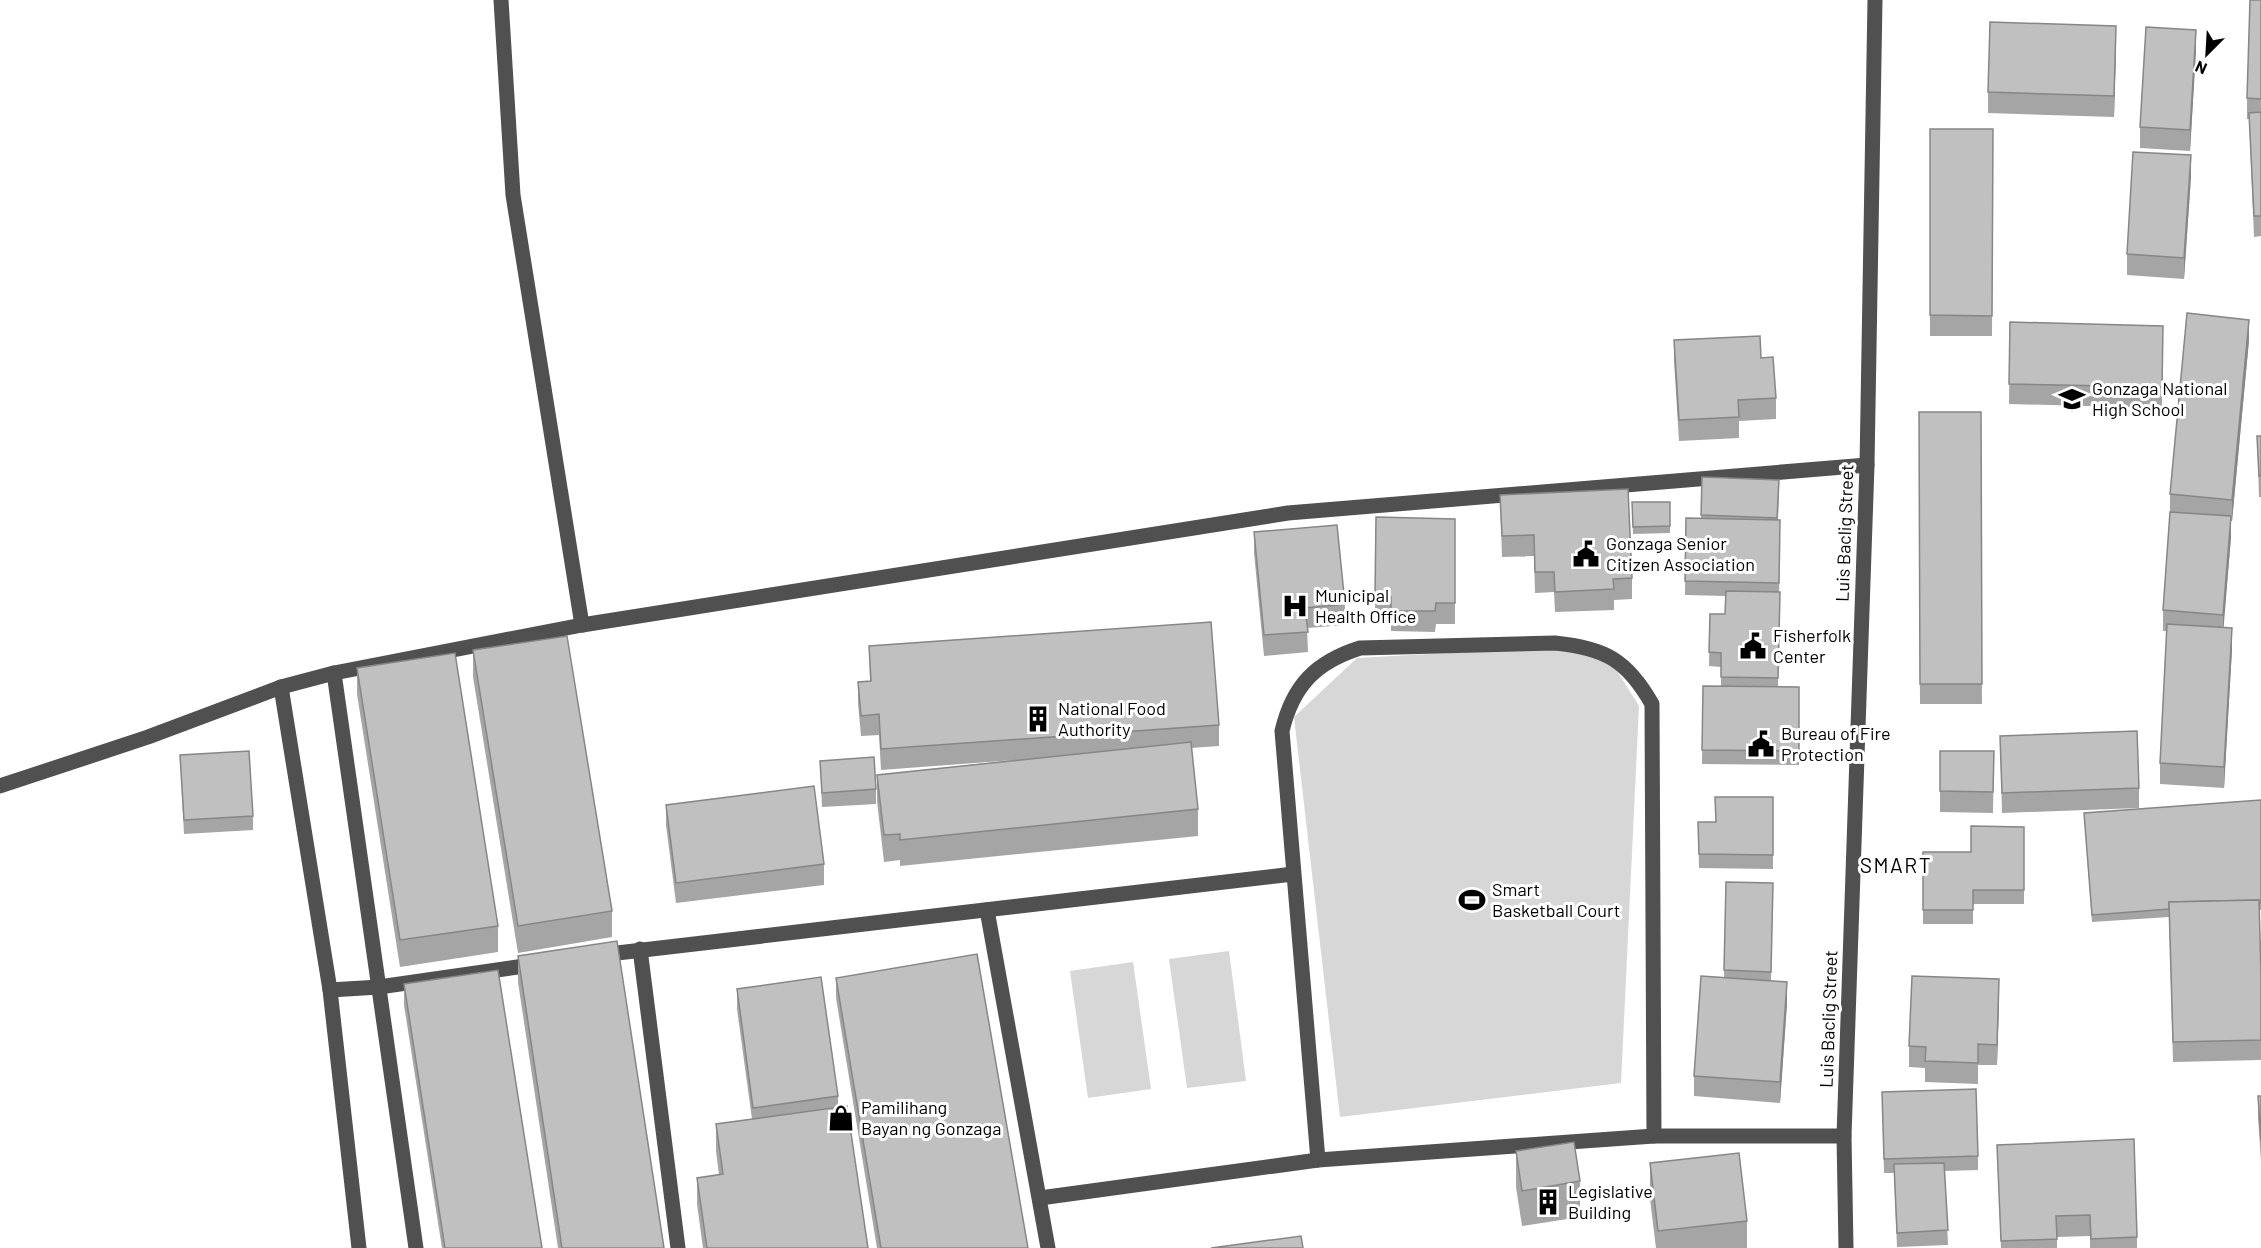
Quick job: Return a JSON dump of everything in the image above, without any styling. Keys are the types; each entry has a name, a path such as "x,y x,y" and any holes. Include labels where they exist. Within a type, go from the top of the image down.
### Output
{"street":[{"path":"501,0 513,195 582,625"},
{"name":"Luis Baclig Street","path":"1845,1248 1844,1136 1867,465 1875,0"},
{"path":"0,786 148,737 281,687 334,673 582,625 1288,513 1867,465"},
{"path":"1318,1160 1282,731 1287,712 1309,676 1338,655 1360,648 1555,643 1590,648 1615,659 1641,685 1652,704 1654,1136"},
{"path":"334,673 416,1248"},
{"path":"281,687 330,990 359,1248"},
{"path":"581,958 640,949 1293,874"},
{"path":"987,910 1048,1248"},
{"path":"640,949 678,1248"},
{"path":"330,990 380,987 557,961"},
{"path":"1040,1198 1318,1160 1654,1136 1844,1136"}],"shaded area":[{"name":"Smart Basketball Court","path":"1576,646 1612,663 1639,706 1621,1083 1340,1117 1294,717 1357,658"},
{"path":"1229,951 1246,1081 1187,1088 1169,959"},
{"path":"1133,962 1151,1089 1088,1098 1070,971"}],"building":[{"path":"2250,0 2261,0 2261,99 2247,98"},
{"path":"1990,22 2116,26 2114,96 1988,92"},
{"path":"2146,27 2196,30 2190,130 2140,127"},
{"path":"2261,112 2261,216 2254,216 2249,113"},
{"path":"1930,129 1993,129 1992,316 1930,315"},
{"path":"2133,152 2191,155 2184,258 2127,254"},
{"path":"2187,313 2249,320 2232,500 2170,494"},
{"path":"2010,322 2163,326 2162,387 2009,384"},
{"path":"1760,336 1761,358 1773,357 1776,398 1738,400 1739,417 1679,420 1674,340"},
{"path":"1919,412 1981,412 1982,684 1920,684"},
{"path":"2257,436 2261,436 2261,476 2259,476"},
{"path":"1702,477 1779,480 1777,518 1701,515"},
{"path":"1628,489 1632,578 1613,579 1614,589 1555,592 1554,572 1535,572 1534,535 1502,536 1500,495"},
{"path":"1632,502 1670,502 1670,526 1633,527"},
{"path":"2170,512 2231,516 2223,615 2163,610"},
{"path":"1376,517 1455,519 1455,603 1436,603 1435,611 1391,611 1391,597 1375,597"},
{"path":"1686,518 1780,520 1779,583 1685,581"},
{"path":"1337,525 1345,604 1305,608 1308,632 1264,635 1254,532"},
{"path":"1726,591 1780,592 1778,678 1721,677 1721,653 1709,652 1710,614 1725,614"},
{"name":"National Food Authority","path":"1211,622 1219,725 881,749 879,714 861,716 858,682 871,681 869,646"},
{"path":"2167,624 2232,628 2224,767 2160,763"},
{"path":"567,636 612,911 518,926 473,650"},
{"path":"455,653 498,926 400,940 357,668"},
{"path":"1703,686 1799,687 1799,751 1702,750"},
{"path":"2137,731 2139,788 2002,793 2000,736"},
{"path":"1191,742 1198,809 900,840 900,834 884,835 877,775"},
{"path":"249,751 253,816 184,820 180,755"},
{"path":"1940,751 1994,751 1993,792 1940,791"},
{"path":"874,757 876,789 822,793 820,761"},
{"path":"814,786 824,864 676,883 666,805"},
{"path":"1715,797 1773,797 1773,855 1699,854 1698,822 1716,822"},
{"path":"2261,800 2261,903 2259,900 2169,902 2169,909 2092,915 2084,813"},
{"path":"1971,826 2024,827 2024,890 1973,890 1973,910 1923,910 1923,852 1971,852"},
{"path":"1726,882 1773,883 1771,972 1724,970"},
{"path":"2259,900 2261,1040 2173,1042 2169,902"},
{"path":"617,941 664,1248 562,1248 518,956"},
{"path":"977,954 1028,1248 881,1248 836,978"},
{"path":"498,970 542,1248 445,1248 404,984"},
{"path":"1701,976 1787,982 1780,1082 1694,1076"},
{"path":"1912,976 1999,979 1997,1045 1978,1044 1978,1063 1925,1061 1926,1047 1909,1046"},
{"path":"821,977 838,1096 753,1108 737,989"},
{"path":"1976,1089 1978,1156 1884,1159 1882,1092"},
{"path":"2258,1096 2261,1096 2261,1141"},
{"path":"847,1106 868,1248 707,1248 697,1178 723,1174 716,1124"},
{"path":"2134,1139 2137,1237 2091,1239 2090,1215 2056,1216 2057,1239 2001,1241 1997,1145"},
{"path":"1574,1142 1580,1181 1522,1191 1516,1151"},
{"path":"1739,1153 1747,1221 1658,1231 1650,1163"},
{"path":"1944,1163 1948,1230 1897,1233 1894,1164"},
{"path":"1301,1236 1303,1248 1211,1248"}],"place":[{"name":"Gonzaga National High School","path":"2072,399"},
{"name":"Gonzaga Senior Citizen Association","path":"1586,554"},
{"name":"Municipal Health Office","path":"1295,606"},
{"name":"Fisherfolk Center","path":"1753,646"},
{"name":"National Food Authority","path":"1038,719"},
{"name":"Bureau of Fire Protection","path":"1761,744"},
{"name":"Smart Basketball Court","path":"1472,900"},
{"name":"Pamilihang Bayan ng Gonzaga","path":"841,1118"},
{"name":"Legislative Building","path":"1548,1202"}],"district":[{"name":"SMART","path":"1896,866"}]}
